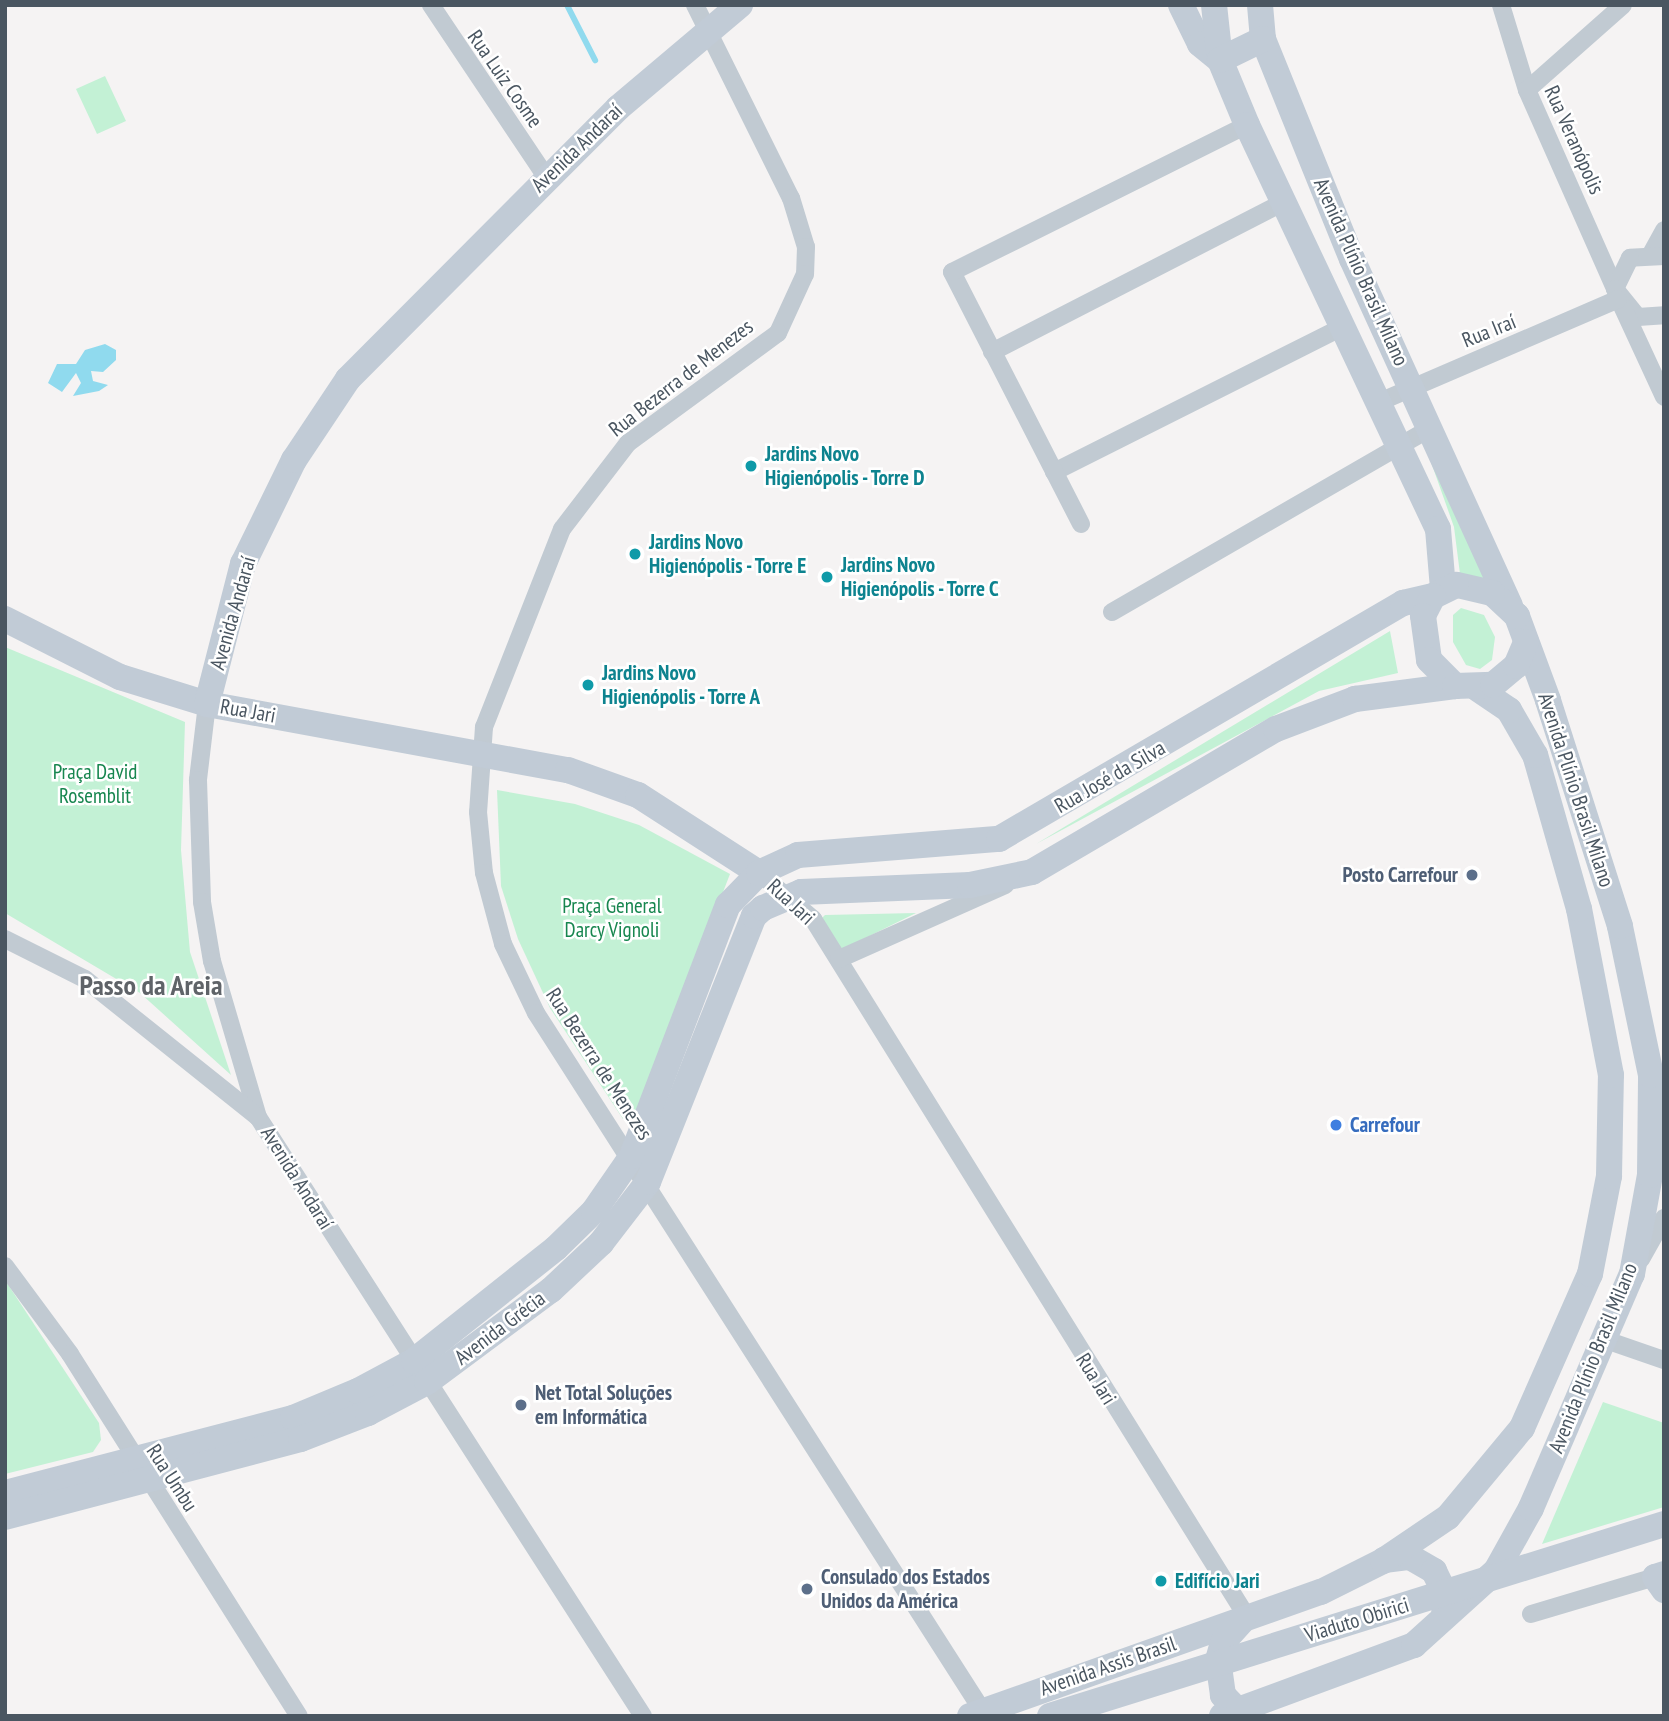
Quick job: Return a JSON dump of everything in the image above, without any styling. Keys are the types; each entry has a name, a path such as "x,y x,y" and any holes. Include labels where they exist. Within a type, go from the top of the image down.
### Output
{"main road":[{"name":"Avenida Andaraí","path":"207,704 243,564 294,460 348,379 545,177 707,30 740,5"},
{"path":"1181,5 1200,44 1220,60 1263,39"},
{"name":"Avenida Plínio Brasil Milano","path":"1214,5 1220,60 1237,131 1282,203 1330,333 1377,403 1438,529 1438,592"},
{"name":"Avenida Plínio Brasil Milano","path":"1260,5 1263,39 1352,258 1413,387 1512,611"},
{"path":"1475,586 1512,611 1526,642 1506,677 1467,688 1438,673 1424,646 1423,616 1438,592 1475,586"},
{"name":"Rua José da Silva","path":"759,873 798,855 999,839 1403,603 1438,592"},
{"name":"Rua Jari","path":"5,619 120,677 207,704 482,752 591,778 695,827 759,873"},
{"name":"Avenida Plínio Brasil Milano","path":"1234,1714 1367,1667 1432,1633 1496,1571 1531,1508 1632,1274 1650,1175 1651,1075 1620,926 1526,642"},
{"name":"Avenida Plínio Brasil Milano","path":"1247,1617 1321,1592 1383,1561 1448,1517 1522,1428 1590,1275 1609,1176 1611,1075 1579,909 1525,730 1467,688"},
{"name":"Rua José da Silva","path":"787,896 970,885 1032,872 1287,724 1355,699 1467,688"},
{"path":"695,827 754,852 798,855"},
{"name":"Avenida Grécia","path":"420,1371 594,1211 632,1156 728,905 759,873"},
{"name":"Avenida Grécia","path":"5,1517 141,1472 420,1371 577,1267 648,1182 754,916 787,896"},
{"name":"Avenida Grécia","path":"5,1493 141,1472"},
{"name":"Viaduto Obirici","path":"1050,1716 1664,1524"},
{"path":"1383,1561 1410,1557 1438,1576 1445,1609 1432,1633"},
{"path":"1234,1714 1223,1695 1217,1660 1223,1642 1247,1617"},
{"name":"Avenida Assis Brasil","path":"976,1713 1247,1617"}],"street":[{"name":"Rua Luiz Cosme","path":"432,5 545,177"},
{"name":"Rua Bezerra de Menezes","path":"695,5 791,198 806,247 796,306 778,332 628,443 562,529 509,654 482,752 484,873 503,944 536,1013 632,1156 976,1713"},
{"name":"Rua Veranópolis","path":"1501,5 1527,90 1664,397"},
{"path":"1527,90 1623,5"},
{"path":"1081,524 952,276 955,268 1237,131"},
{"path":"992,352 1282,203"},
{"path":"1664,230 1658,254 1621,266 1618,297 1637,317 1664,315"},
{"name":"Rua Iraí","path":"1377,403 1618,297"},
{"path":"1054,472 1330,333"},
{"path":"1112,612 1399,449 1431,428"},
{"name":"Avenida Andaraí","path":"207,704 198,780 202,902 212,961 258,1117 643,1716"},
{"name":"Rua José da Silva","path":"839,959 1032,872"},
{"name":"Rua Jari","path":"759,873 813,919 1247,1617"},
{"path":"5,939 85,979 258,1117"},
{"path":"1632,1274 1664,1218"},
{"name":"Rua Umbu","path":"5,1266 70,1354 141,1472 299,1716"},
{"path":"1603,1339 1664,1360"},
{"path":"1531,1614 1661,1580"}],"green space":[{"path":"105,76 126,121 97,134 76,89"},
{"path":"1426,448 1492,584 1460,574 1454,527"},
{"path":"1461,608 1484,615 1495,637 1492,660 1480,669 1466,665 1453,642 1453,615"},
{"path":"1390,631 1398,673 1319,691 1036,844"},
{"name":"Praça David Rosemblit","path":"5,647 185,722 181,850 190,952 231,1075 140,993 5,913"},
{"name":"Praça General Darcy Vignoli","path":"497,790 575,804 639,825 730,874 636,1117 623,1119 550,1008 518,939 501,886"},
{"path":"916,913 841,950 822,918 825,915"},
{"path":"5,1280 99,1423 101,1440 93,1452 5,1474"},
{"path":"1603,1402 1664,1423 1664,1507 1542,1544"}],"water":[{"path":"105,344 116,350 116,360 103,372 91,371 93,381 108,385 99,391 73,396 81,383 76,373 62,392 48,383 57,364 76,364 85,350"}],"waterway":[{"path":"567,5 595,60"}],"place":[{"name":"Jardins Novo Higienópolis - Torre D","path":"751,466"},
{"name":"Jardins Novo Higienópolis - Torre E","path":"635,554"},
{"name":"Jardins Novo Higienópolis - Torre C","path":"827,577"},
{"name":"Jardins Novo Higienópolis - Torre A","path":"588,685"},
{"name":"Posto Carrefour","path":"1472,875"},
{"name":"Carrefour","path":"1336,1125"},
{"name":"Net Total Soluções em Informática","path":"521,1405"},
{"name":"Edifício Jari","path":"1161,1581"},
{"name":"Consulado dos Estados Unidos da América","path":"807,1589"}],"district":[{"name":"Passo da Areia","path":"151,985"}]}
